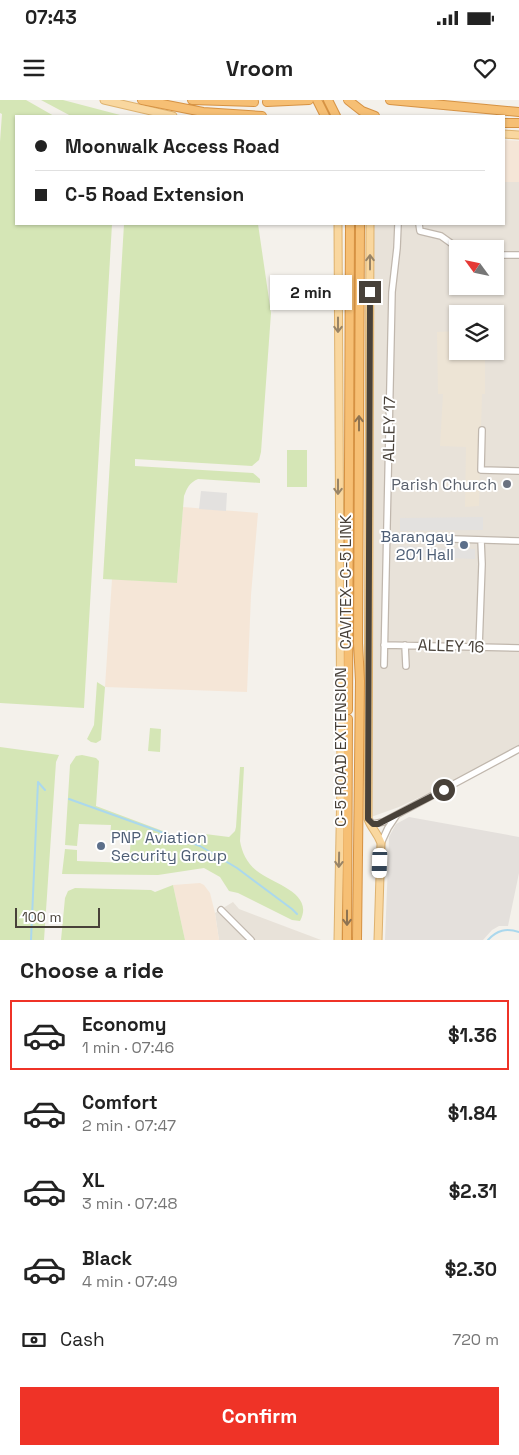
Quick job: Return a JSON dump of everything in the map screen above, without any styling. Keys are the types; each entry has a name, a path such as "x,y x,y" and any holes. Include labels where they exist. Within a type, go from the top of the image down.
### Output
{"highway":[{"path":"142,100 203,112 247,115"},
{"path":"192,100 254,102"},
{"path":"267,102 309,100"},
{"path":"316,100 324,115"},
{"path":"328,100 336,115"},
{"path":"348,100 362,111 372,115"},
{"path":"390,100 519,112"},
{"path":"505,122 519,123"},
{"name":"CAVITEX–C-5 LINK","path":"348,710 350,225"},
{"name":"CAVITEX–C-5 LINK","path":"357,940 360,681 358,604 360,225"},
{"path":"347,940 348,719"}],"main road":[{"path":"104,100 169,115"},
{"path":"505,134 519,135"},
{"name":"C-5 ROAD EXTENSION","path":"338,225 340,781 338,940"},
{"name":"C-5 ROAD EXTENSION","path":"370,225 368,819 381,843"},
{"path":"378,940 381,843"}],"street":[{"name":"ALLEY 17","path":"384,665 392,292 398,225"},
{"path":"419,225 420,231 441,236 449,242"},
{"path":"504,255 519,255"},
{"path":"482,430 481,470 519,471"},
{"path":"388,537 519,541"},
{"path":"479,647 481,540"},
{"name":"ALLEY 16","path":"384,645 519,648"},
{"path":"405,645 406,666"},
{"path":"368,819 373,824 378,824 519,749"},
{"path":"381,843 390,824 398,814"},
{"path":"221,910 252,940"}],"shaded area":[{"path":"505,140 519,141 519,182 505,182"},
{"path":"505,182 519,182 519,745 458,779 399,807 371,817 374,225 505,225"},
{"path":"449,331 449,360 485,360 485,394 482,394 479,506 465,507 466,447 440,446 443,394 438,394 437,332"},
{"path":"201,491 227,493 226,511 199,509"},
{"path":"183,507 258,513 251,595 247,692 105,687 112,579 177,583"},
{"path":"483,517 483,530 400,531 400,518"},
{"path":"399,546 475,549 475,559 399,556"},
{"path":"409,817 519,837 519,873 508,926 499,926 492,930 483,940 385,940 389,837 396,824"},
{"path":"200,883 210,893 219,940 185,940 173,885"},
{"path":"233,902 239,909 321,940 219,940 215,913"}],"green space":[{"path":"0,100 26,100 52,115 15,115 15,225 112,225 84,708 0,703 0,142 2,114 0,113"},
{"path":"41,100 63,100 120,115 69,115"},
{"path":"124,225 258,225 271,313 259,460 252,466 135,459 135,466 253,473 260,479 260,483 198,479 192,482 184,496 177,583 103,579"},
{"path":"287,450 307,450 307,487 287,487"},
{"path":"97,682 105,687 101,740 96,743 87,739 94,725"},
{"path":"150,728 161,729 160,752 148,751"},
{"path":"0,747 59,755 56,762 44,940 0,940"},
{"path":"82,755 96,758 99,761 96,806 187,840 197,833 229,837 235,831 240,767 244,767 240,841 242,850 245,858 253,868 297,896 302,903 303,911 300,921 292,920 238,893 229,891 220,877 204,868 158,875 62,874 65,849 77,850 77,861 129,863 131,838 110,837 111,825 79,824 77,846 65,845 70,765 76,756"},
{"path":"173,885 185,940 61,940 65,898 68,891 75,888 151,890 155,892"}],"waterway":[{"path":"38,782 45,790"},
{"path":"31,940 38,782"},
{"path":"69,799 200,846 237,868 297,914"},
{"path":"488,940 502,931 519,932"}],"place":[{"name":"Parish Church","path":"507,484"},
{"name":"Barangay 201 Hall","path":"464,545"},
{"name":"PNP Aviation Security Group","path":"101,846"}],"route":[{"path":"370,292 368,819 373,824 378,824 444,790"}]}
